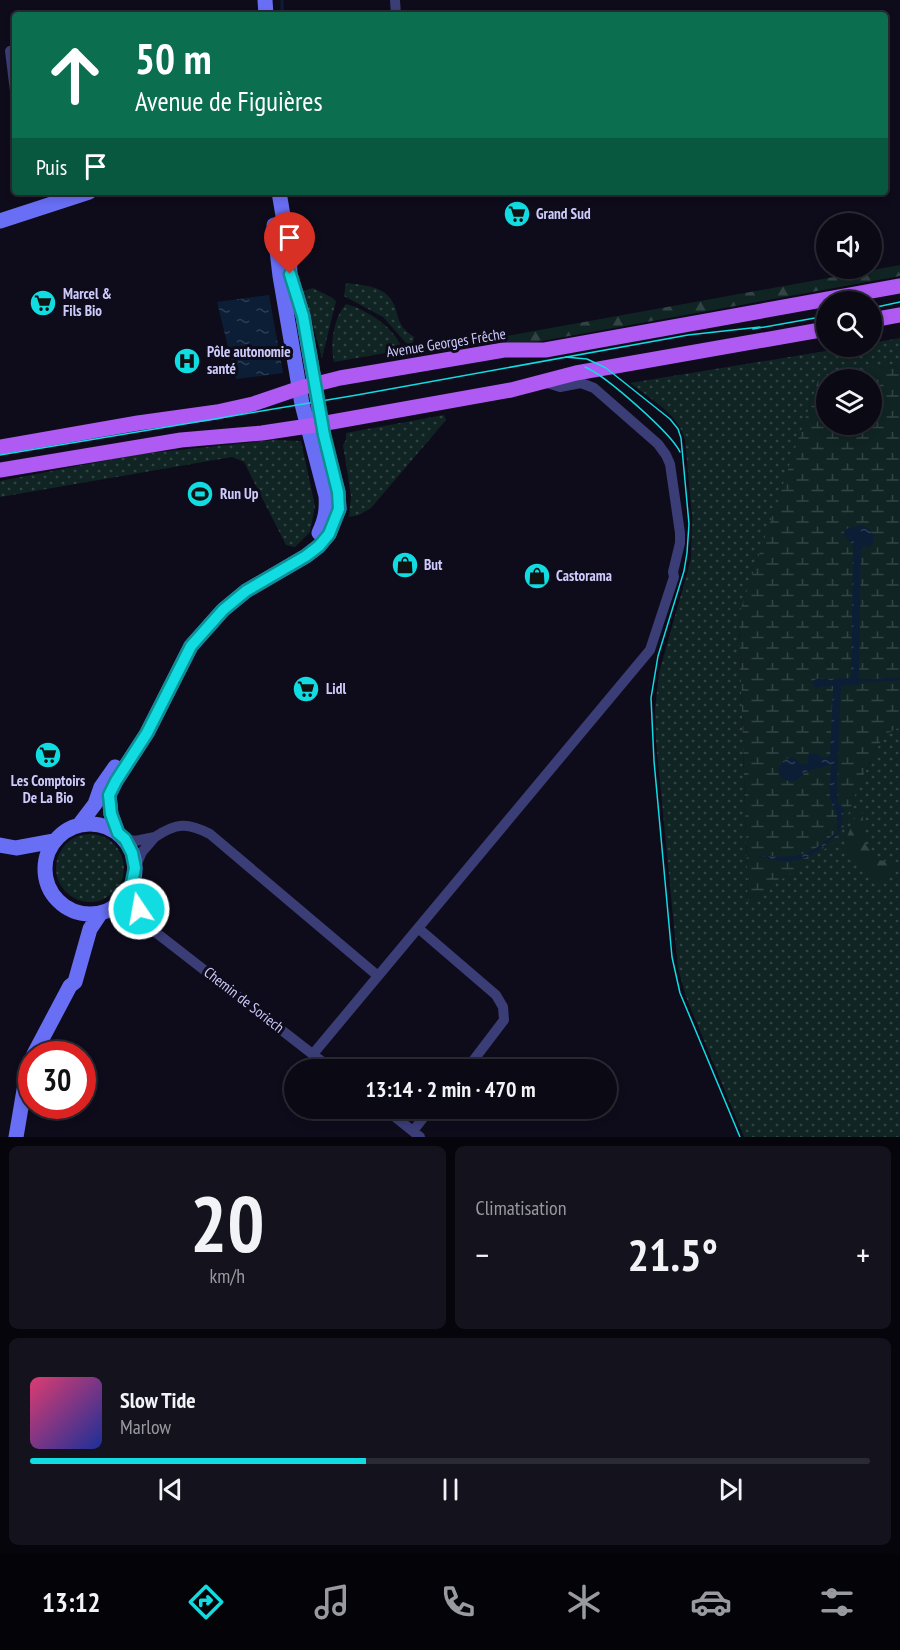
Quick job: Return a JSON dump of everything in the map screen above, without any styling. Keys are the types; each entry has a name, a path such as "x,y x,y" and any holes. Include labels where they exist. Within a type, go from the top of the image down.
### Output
{"main road":[{"path":"0,221 80,195"},
{"path":"41,1041 70,986 75,982 90,929 105,911 124,898 131,888 135,868 132,853 111,814 109,795 147,733 191,646 223,610 268,577 319,546 329,534 340,504 300,388 290,300 271,195"},
{"path":"280,195 289,251 285,275"},
{"name":"Avenue Georges Frêche","path":"0,447 217,412 253,404 300,388 340,378 504,350 545,350 900,286"},
{"path":"79,825 95,804 101,787 147,717 173,660 199,623 240,585 301,549 319,532 325,518 327,507 314,425 316,384 303,316 290,300"},
{"path":"882,318 900,315"},
{"path":"0,470 181,440 254,434 314,425 467,398 576,373 816,331"},
{"path":"70,986 68,981 81,938 77,920 52,894 45,872 45,860 54,841 67,830 79,825 100,825 121,836"},
{"path":"0,845 16,848 54,841"},
{"path":"16,848 32,858 45,872"},
{"path":"65,906 77,912 105,911"},
{"path":"44,1041 51,1022"}],"street":[{"path":"10,51 12,67"},
{"path":"313,1054 650,650 674,577 673,572 680,543 670,464 658,444 594,388 581,383 560,387 542,382"},
{"path":"135,868 142,852 154,837 163,831 185,824 197,827 210,834 378,976"},
{"path":"121,836 135,841 154,837"},
{"name":"Chemin de Soriech","path":"131,888 139,909 154,932"},
{"name":"Chemin de Soriech","path":"105,911 131,917 154,932 319,1059"},
{"path":"418,928 496,995 503,1007 504,1020 474,1059"},
{"path":"398,1119 416,1134 425,1119"}],"green space":[{"path":"900,265 900,276 536,342 507,344 507,336 823,279 882,279 882,268"},
{"path":"346,283 370,286 386,294 394,304 403,327 414,337 412,347 383,317 344,296"},
{"path":"313,288 336,301 322,358 303,291"},
{"path":"346,304 380,321 394,334 403,350 334,362 332,347 334,332 338,317"},
{"path":"900,338 900,366 816,369 816,388 739,615 748,902 860,782 884,735 900,727 900,1137 744,1137 686,997 678,968 656,741 655,710 659,673 691,559 692,517 685,440 677,422 670,414 630,383 816,353 816,357 882,357 882,341"},
{"path":"900,366 900,727 884,735 860,782 839,839 748,903 739,614 816,387 816,435 882,435 882,369 860,369"},
{"path":"444,415 446,420 371,508 359,515 349,517 351,496 343,445 346,433"},
{"path":"274,440 301,441 315,506 310,532 295,547 286,545 244,462 232,457 0,497 0,481 140,454"},
{"path":"861,803 866,845 876,860 898,862 883,886 842,849"},
{"path":"90,834 103,837 114,844 121,855 124,868 121,881 114,892 103,899 90,902 77,899 66,892 59,881 56,868 59,855 66,844 77,837"}],"water":[{"path":"269,295 283,373 236,379 217,302"},
{"path":"860,525 867,527 873,534 873,543 869,547 864,546 861,550 859,685 841,686 837,787 838,802 844,809 840,832 820,849 802,859 783,861 757,856 800,855 817,847 837,831 837,812 830,796 831,765 805,772 795,781 783,779 778,771 782,762 790,757 798,760 802,765 808,763 810,754 818,754 822,758 830,757 833,686 817,689 812,683 819,678 851,678 853,545 843,534 846,529"}],"waterway":[{"path":"282,0 282,12"},
{"path":"859,681 900,679"}],"tram line":[{"path":"882,306 900,302"},
{"path":"753,329 816,318"},
{"path":"0,455 357,395 688,335 760,327"},
{"path":"565,357 587,359 606,368 670,419 678,429 681,438 689,524 687,553 684,571 658,656 651,698 654,761 672,957 680,993 740,1137"},
{"path":"585,367 637,405 680,452"}],"place":[{"name":"Grand Sud","path":"517,214"},
{"name":"Marcel & Fils Bio","path":"43,303"},
{"name":"Pôle autonomie santé","path":"187,361"},
{"name":"Run Up","path":"200,494"},
{"name":"But","path":"405,565"},
{"name":"Castorama","path":"537,576"},
{"name":"Lidl","path":"306,689"},
{"name":"Les Comptoirs De La Bio","path":"48,755"}],"route":[{"path":"139,909 131,888 135,868 132,853 125,839 118,833 109,806 109,795 147,733 180,664 206,627 246,591 319,546 329,534 339,509 338,492 324,435 303,316 290,274"}]}
